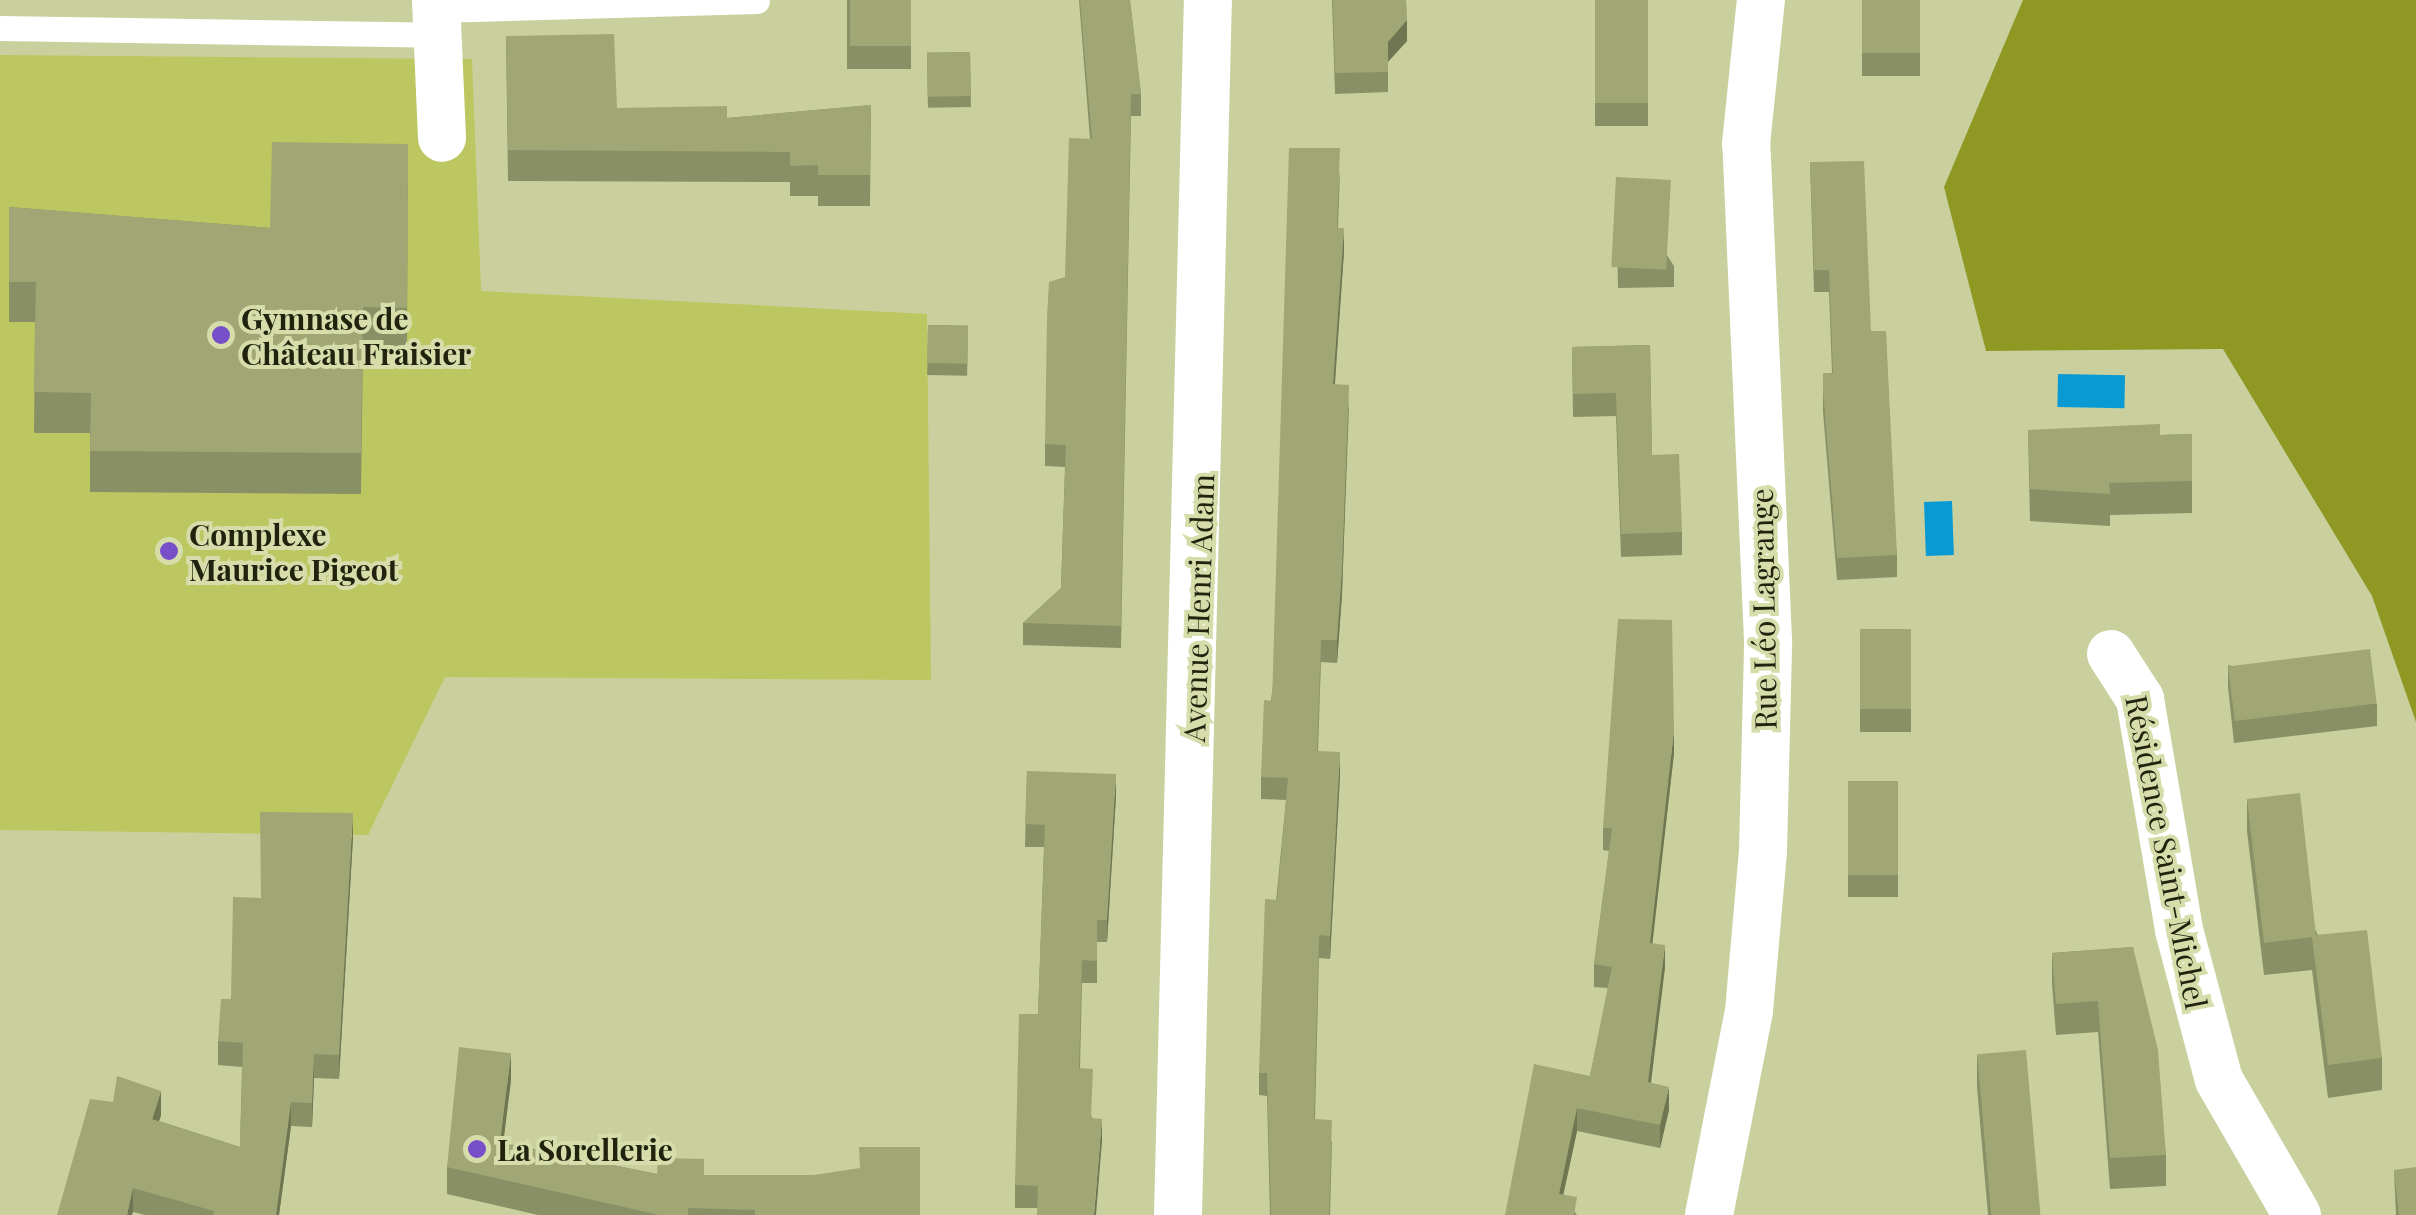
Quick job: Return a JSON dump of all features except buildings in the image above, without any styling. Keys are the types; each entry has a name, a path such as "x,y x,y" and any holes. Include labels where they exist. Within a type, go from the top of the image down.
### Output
{"street":[{"name":"Avenue Henri Adam","path":"1178,1215 1212,138 1208,0"},
{"name":"Rue Léo Lagrange","path":"1708,1215 1749,1011 1763,852 1768,640 1746,144 1762,0"},
{"path":"436,15 442,138"},
{"name":"Résidence Saint-Michel","path":"2112,654 2140,699 2180,930 2220,1080 2297,1215"}],"lane":[{"path":"0,28 756,1"}],"green space":[{"path":"2023,0 2416,0 2416,722 2372,596 2223,349 1986,351 1944,187"},
{"path":"0,55 472,59 481,291 927,314 931,680 445,677 368,835 0,830"}],"water":[{"path":"2058,374 2125,375 2124,408 2057,407"},
{"path":"1952,501 1954,555 1926,556 1924,502"}],"place":[{"name":"Gymnase de Château Fraisier","path":"221,335"},
{"name":"Complexe Maurice Pigeot","path":"169,551"},
{"name":"La Sorellerie","path":"477,1149"}]}
